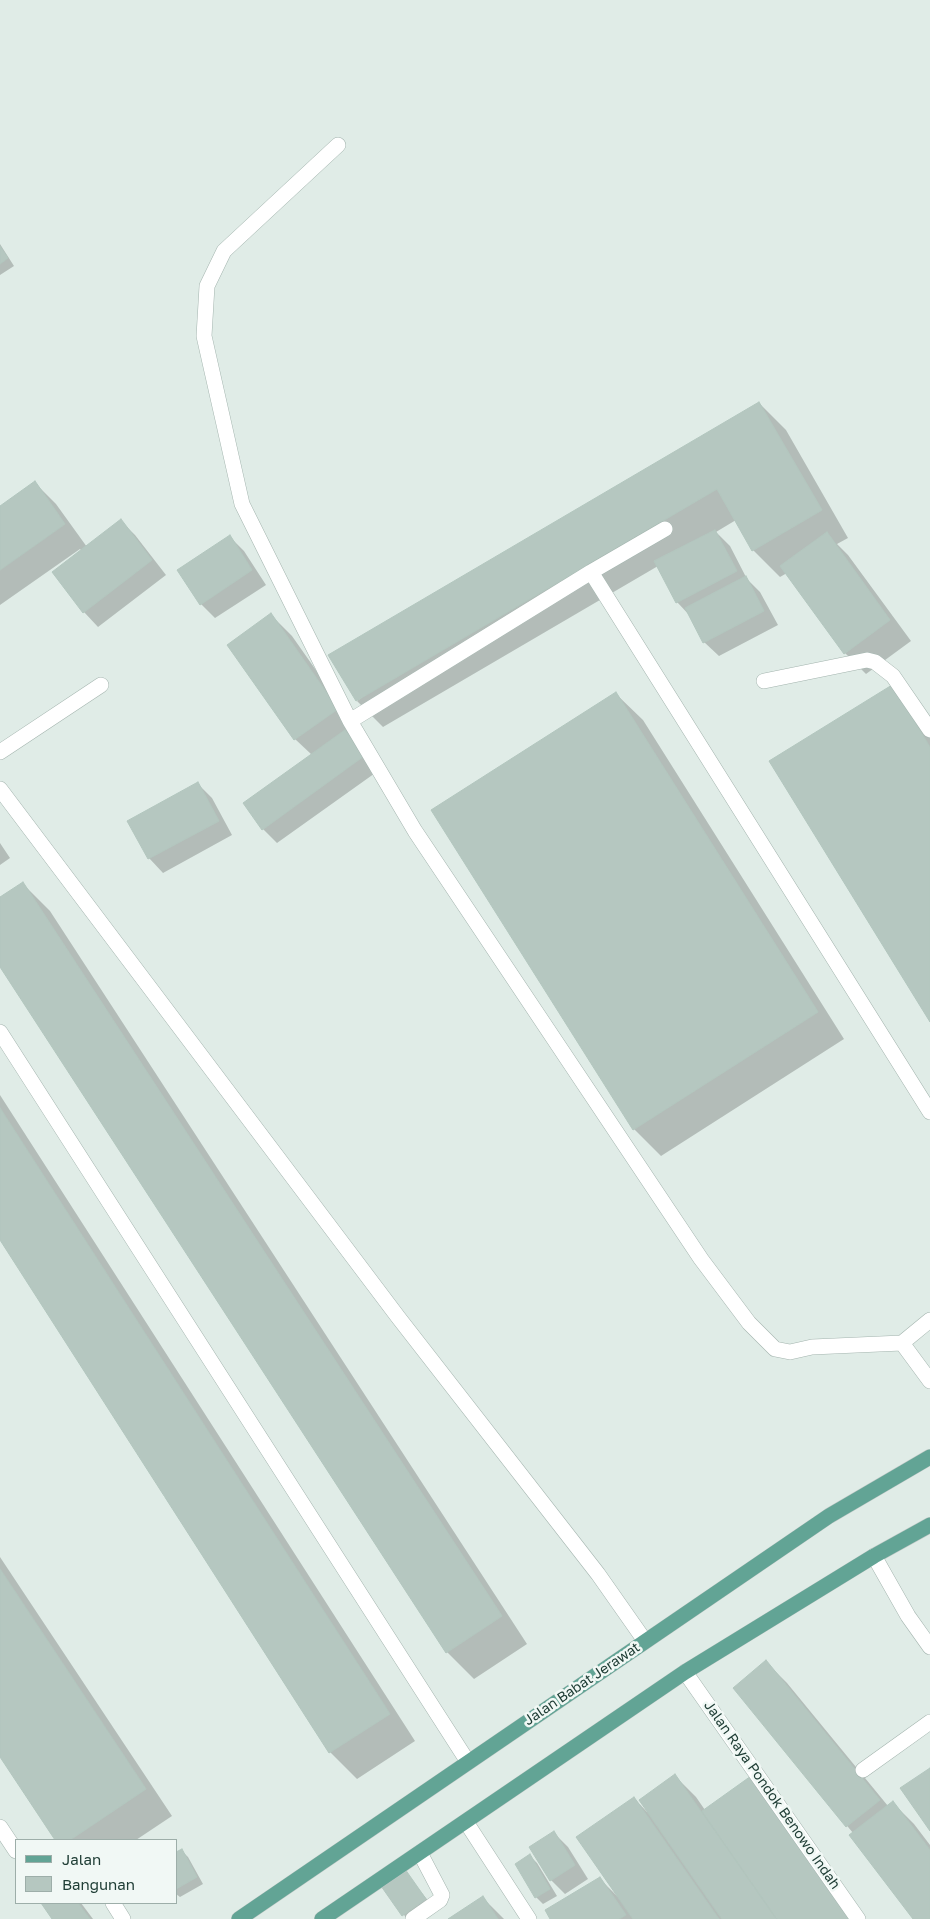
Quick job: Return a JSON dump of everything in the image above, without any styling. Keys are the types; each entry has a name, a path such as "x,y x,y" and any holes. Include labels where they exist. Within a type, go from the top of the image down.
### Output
{"main road":[{"name":"Jalan Babat Jerawat","path":"239,1919 829,1516 930,1457"},
{"path":"322,1919 685,1672 874,1556 930,1525"}],"street":[{"path":"338,145 224,251 207,286 204,336 242,504 350,721 416,831 701,1259 749,1323 775,1349 790,1352 812,1347 902,1343 930,1320"},
{"path":"350,721 591,572 665,529"},
{"path":"591,572 930,1112"},
{"path":"764,681 867,660 875,662 893,676 930,730"},
{"path":"0,752 101,685"},
{"path":"0,789 398,1317 598,1574 645,1641"},
{"path":"0,1032 468,1762"},
{"path":"902,1343 930,1381"},
{"path":"874,1556 908,1616 930,1647"},
{"name":"Jalan Raya Pondok Benowo Indah","path":"685,1672 858,1919"},
{"path":"863,1770 930,1722"},
{"path":"466,1822 529,1919"},
{"path":"0,1827 15,1850"},
{"path":"413,1919 440,1900 442,1895 420,1853"},
{"path":"114,1904 123,1919"}],"building":[{"path":"0,246 8,258 0,264"},
{"path":"759,402 822,510 752,551 717,489 356,701 328,655"},
{"path":"35,481 65,524 0,570 0,506"},
{"path":"121,519 152,560 83,613 52,572"},
{"path":"715,530 737,571 676,603 654,561"},
{"path":"827,532 890,620 844,654 780,566"},
{"path":"230,535 252,570 200,605 177,570"},
{"path":"746,576 764,611 703,643 685,608"},
{"path":"271,613 338,709 294,740 227,645"},
{"path":"892,685 930,747 930,1022 769,761"},
{"path":"616,692 818,1012 633,1130 431,810"},
{"path":"345,730 364,756 262,830 243,803"},
{"path":"198,782 219,821 148,859 127,821"},
{"path":"23,882 502,1616 446,1653 0,967 0,897"},
{"path":"0,1108 390,1714 329,1753 0,1240"},
{"path":"0,1569 146,1789 71,1839 54,1839 0,1757"},
{"path":"766,1660 880,1800 846,1827 733,1688"},
{"path":"930,1768 930,1831 900,1788"},
{"path":"675,1774 776,1919 722,1919 639,1800"},
{"path":"751,1776 852,1919 777,1919 702,1811"},
{"path":"634,1797 719,1919 633,1919 576,1837"},
{"path":"893,1801 930,1850 930,1919 913,1919 849,1835"},
{"path":"554,1831 575,1865 550,1881 529,1847"},
{"path":"182,1849 197,1877 178,1888 178,1851"},
{"path":"530,1854 550,1889 535,1898 515,1864"},
{"path":"405,1869 426,1899 402,1916 381,1886"},
{"path":"600,1877 626,1915 619,1919 550,1919 545,1910"},
{"path":"483,1896 498,1919 448,1919"},
{"path":"42,1904 79,1904 90,1919 52,1919"}]}
